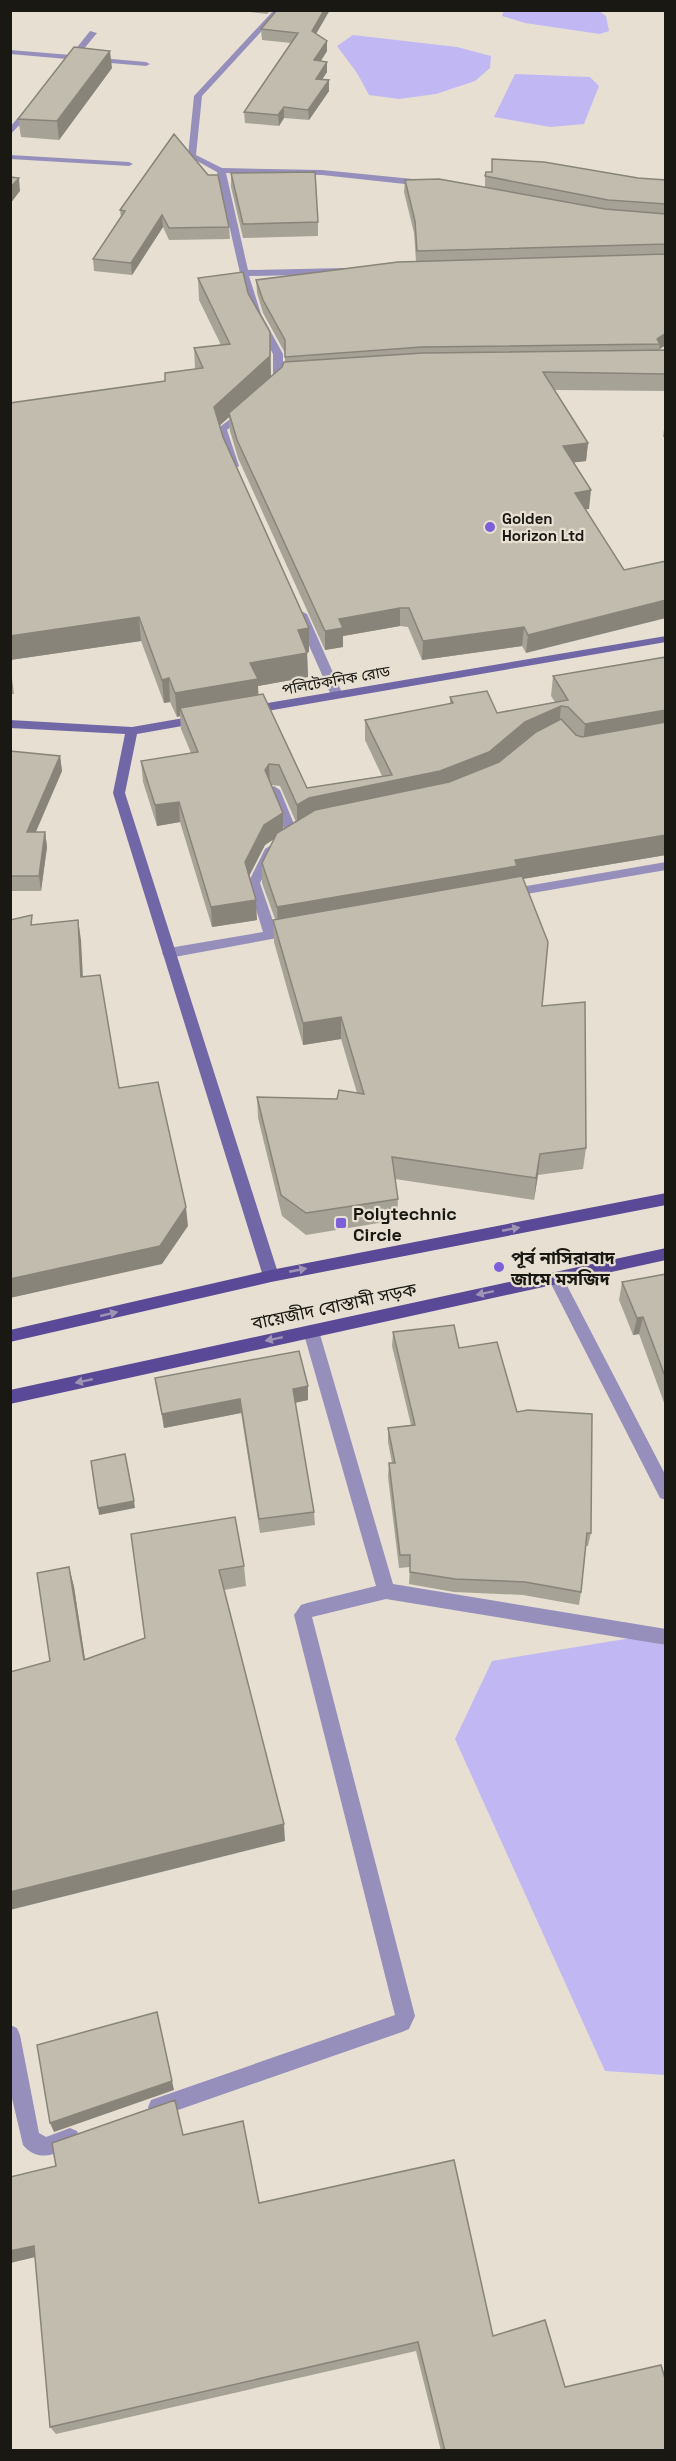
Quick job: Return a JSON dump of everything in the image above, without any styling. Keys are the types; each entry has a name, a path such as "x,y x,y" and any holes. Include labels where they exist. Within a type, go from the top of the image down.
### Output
{"main road":[{"path":"10,1336 271,1276 666,1199"},
{"name":"বায়েজীদ বোস্তামী সড়ক","path":"10,1397 666,1254"}],"street":[{"path":"278,10 198,96 192,156 221,171 341,173 428,184"},
{"path":"66,66 93,33"},
{"path":"10,52 146,64"},
{"path":"10,133 38,99"},
{"path":"10,157 129,164"},
{"path":"221,171 244,273 256,314 278,354 283,375 222,429 241,481"},
{"path":"244,273 361,270"},
{"path":"299,609 337,695"},
{"name":"পলিটেকনিক রোড","path":"235,713 666,639"},
{"path":"10,724 132,731 212,717"},
{"path":"132,731 119,793 271,1276"},
{"path":"271,935 254,884 271,849 297,833 274,790"},
{"path":"492,896 666,866"},
{"path":"170,953 294,931"},
{"path":"556,1278 666,1493"},
{"path":"310,1331 386,1591"},
{"path":"146,2112 402,2022 405,2016 303,1616 307,1611 386,1591 666,1637"},
{"path":"10,2035 30,2138 36,2145 46,2147 90,2131"}],"shaded area":[{"path":"504,10 599,11 606,16 609,31 600,34 525,23 502,16"},
{"path":"353,35 457,47 491,56 490,68 475,81 436,94 399,99 369,95 357,73 337,46"},
{"path":"515,74 590,77 599,86 584,124 550,127 494,117"},
{"path":"631,1638 665,1645 665,2075 605,2071 455,1739 492,1661"}],"building":[{"path":"277,10 324,10 312,31 327,41 314,60 327,62 316,79 329,80 308,110 284,107 278,115 244,112 298,33 261,29"},
{"path":"74,47 110,51 57,121 18,119"},
{"path":"174,134 208,175 218,175 229,227 169,228 162,215 131,263 93,259 125,211 120,210"},
{"path":"492,159 544,162 638,178 666,180 666,204 608,200 485,176 486,172 492,172"},
{"path":"315,172 318,222 243,224 231,173"},
{"path":"10,177 19,178 10,188"},
{"path":"439,179 605,209 666,214 666,244 417,251 415,221 405,180"},
{"path":"666,254 666,333 657,339 660,344 422,347 285,357 285,340 263,300 256,280 398,262"},
{"path":"243,272 248,293 270,332 270,356 214,407 223,437 309,628 298,630 307,653 250,663 258,679 175,693 169,678 162,680 139,617 10,636 10,403 165,381 165,373 203,368 194,348 230,344 198,278"},
{"path":"666,350 666,374 543,372 588,443 563,446 591,490 575,493 624,570 666,561 666,600 528,635 524,627 423,641 409,608 339,619 343,628 325,631 237,440 229,413 282,367 284,362 423,353"},
{"path":"666,657 666,710 585,724 568,707 561,706 525,722 489,752 440,771 309,798 297,805 279,765 269,764 265,770 283,813 264,825 245,862 256,900 211,907 179,802 155,805 141,761 198,752 180,708 263,694 307,788 392,775 365,720 453,703 450,697 487,691 497,713 568,700 553,676"},
{"path":"561,719 576,735 582,737 666,722 666,835 515,860 517,866 277,907 262,863 277,833 315,810 449,782 499,762 536,732"},
{"path":"10,751 60,756 27,832 45,832 39,876 10,876"},
{"path":"522,876 548,942 542,1006 585,1002 586,1148 540,1154 536,1178 392,1157 398,1199 306,1213 281,1195 257,1097 337,1099 339,1090 364,1094 341,1017 303,1023 273,920"},
{"path":"32,915 31,925 78,920 81,977 100,975 119,1088 158,1082 186,1207 160,1246 10,1279 10,920"},
{"path":"666,1274 666,1379 643,1317 637,1318 622,1282"},
{"path":"454,1325 459,1348 497,1342 517,1412 528,1410 592,1414 591,1533 587,1533 581,1592 525,1582 455,1579 410,1572 410,1555 400,1555 389,1463 395,1463 388,1428 415,1425 393,1332"},
{"path":"299,1351 308,1386 293,1389 314,1512 259,1519 240,1399 162,1414 155,1378"},
{"path":"125,1454 134,1501 98,1508 91,1461"},
{"path":"235,1517 244,1566 219,1570 284,1824 10,1892 10,1672 50,1661 37,1573 69,1567 84,1660 145,1638 131,1534"},
{"path":"157,2012 172,2081 50,2123 37,2045"},
{"path":"175,2100 183,2135 243,2121 259,2203 454,2160 493,2336 545,2320 565,2387 661,2365 666,2382 666,2451 445,2451 418,2342 50,2427 34,2246 10,2251 10,2177 56,2166 52,2143"}],"place":[{"name":"Golden Horizon Ltd","path":"490,527"},
{"name":"Polytechnic Circle","path":"341,1223"},
{"name":"পূর্ব নাসিরাবাদ জামে মসজিদ","path":"499,1267"}]}
